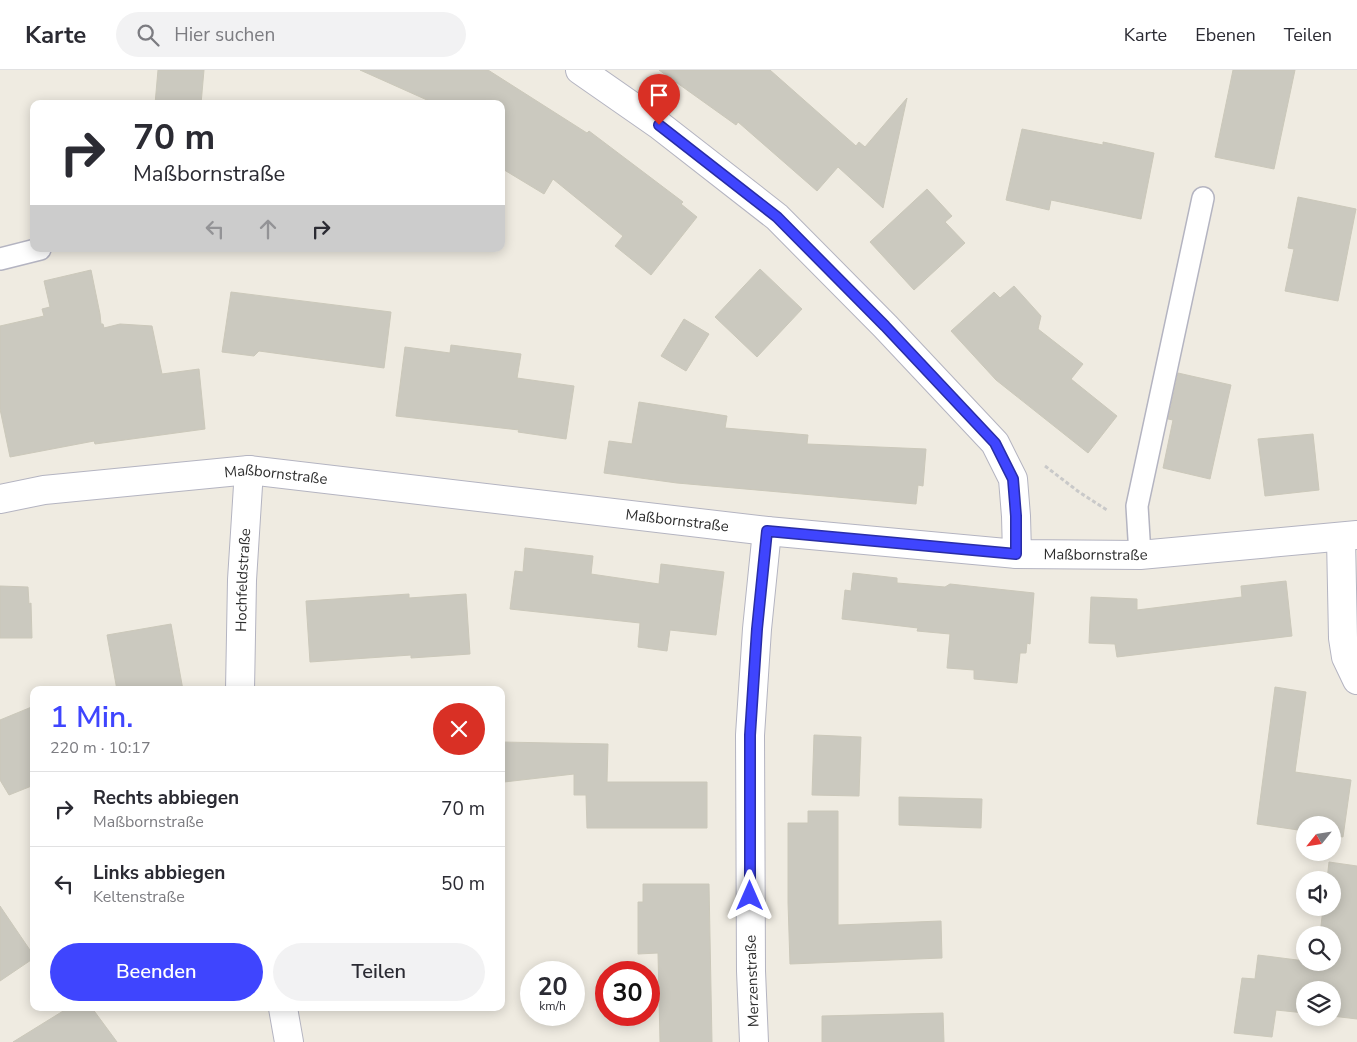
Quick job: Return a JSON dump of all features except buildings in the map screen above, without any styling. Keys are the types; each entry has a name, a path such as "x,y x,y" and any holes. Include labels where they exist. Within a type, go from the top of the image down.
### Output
{"street":[{"path":"580,70 659,125 777,217 885,326 995,443 1013,479 1016,516 1016,554"},
{"name":"Maßbornstraße","path":"0,499 44,490 249,470 767,531 1016,554 1139,542 1349,537"},
{"name":"Hochfeldstraße","path":"240,686 242,580 249,470"},
{"name":"Merzenstraße","path":"754,1042 751,971 750,735 757,629 767,531"},
{"path":"1349,537 1343,638 1346,657 1357,680"},
{"path":"284,1011 289,1042"}],"lane":[{"path":"1139,542 1138,506 1203,198"},
{"path":"0,258 30,251"}],"path":[{"path":"1043,464 1139,542"}],"route":[{"path":"659,125 777,217 885,326 995,443 1013,479 1016,516 1016,554 767,531 757,629 750,735 750,896"}]}
